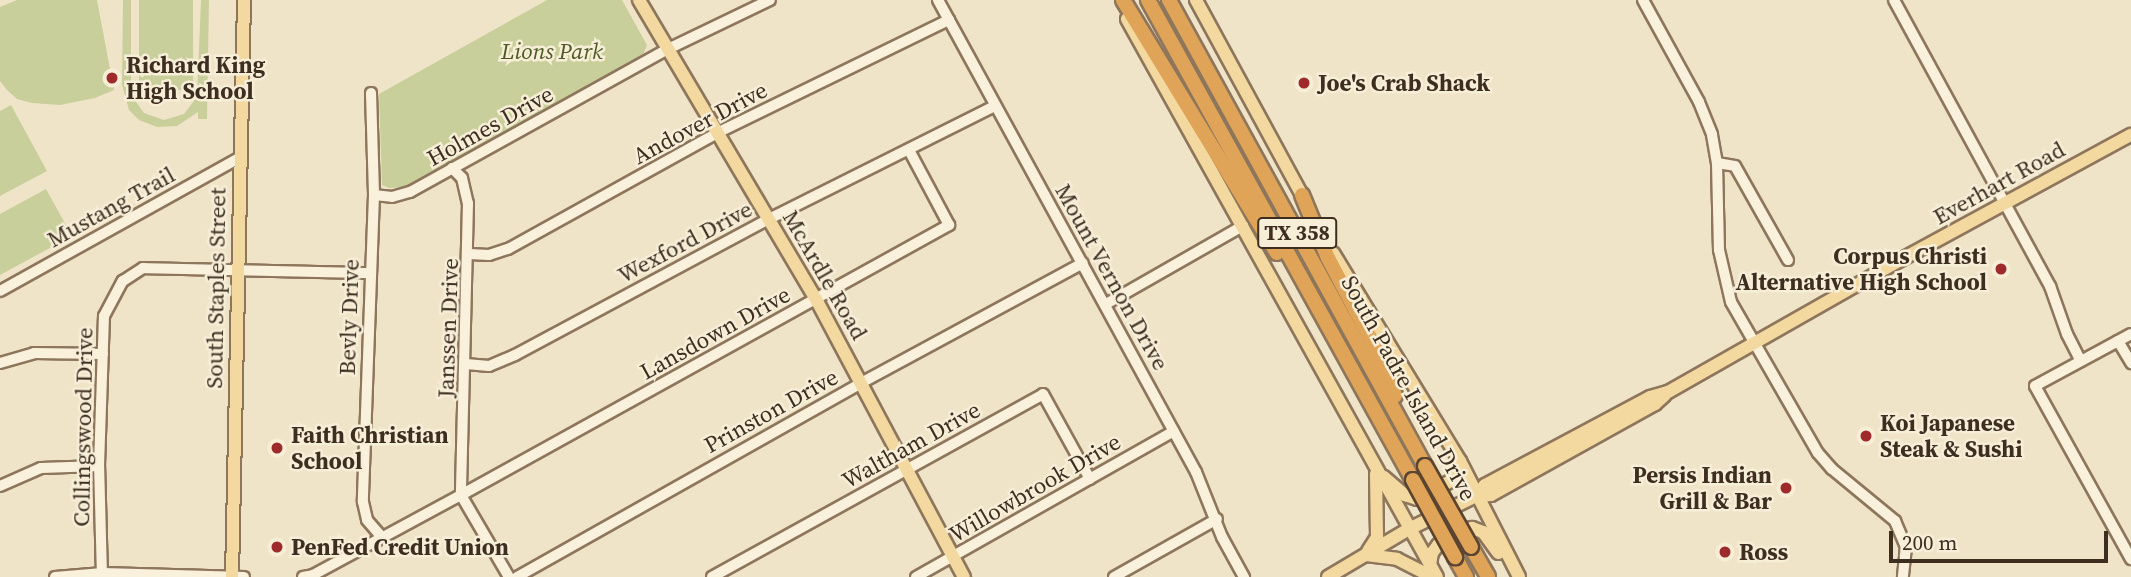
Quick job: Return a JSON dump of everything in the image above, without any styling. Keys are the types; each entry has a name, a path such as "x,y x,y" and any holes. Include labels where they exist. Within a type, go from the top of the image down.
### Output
{"highway":[{"path":"1123,0 1375,412"},
{"name":"South Padre Island Drive","path":"1147,0 1466,577"},
{"name":"South Padre Island Drive","path":"1170,0 1488,577"},
{"path":"1302,195 1328,258 1377,351 1424,464"}],"main road":[{"name":"South Staples Street","path":"232,577 244,0"},
{"name":"McArdle Road","path":"639,0 816,299 964,577"},
{"path":"1116,0 1433,573"},
{"path":"1196,0 1348,281 1460,461 1519,577"},
{"name":"Everhart Road","path":"1328,577 1409,529 1476,496 1485,485 1650,397 1668,392 2131,135"},
{"path":"1376,470 1405,495 1417,499 1451,481 1458,472 1460,461"},
{"path":"1376,470 1377,537 1366,555 1397,559 1433,573"},
{"path":"1433,573 1432,553 1438,545 1472,528 1478,528 1513,577"}],"street":[{"name":"Holmes Drive","path":"374,195 393,197 410,192 668,50 770,0"},
{"name":"Mount Vernon Drive","path":"938,0 1174,431 1217,519 1222,537 1244,577"},
{"path":"1643,0 1699,102 1712,135 1717,163 1719,250 1731,302 1825,462 1895,521 1906,547 1903,577"},
{"path":"1895,0 2007,202 2050,286 2067,334 2081,361"},
{"name":"Andover Drive","path":"469,254 489,255 508,249 719,132 949,20"},
{"name":"Bevly Drive","path":"371,93 374,195 369,273 363,502 367,520 382,537"},
{"name":"Wexford Drive","path":"467,364 489,366 515,355 769,219 995,106"},
{"name":"Lansdown Drive","path":"310,576 949,225 909,149"},
{"name":"Mustang Trail","path":"0,291 241,157"},
{"path":"1717,163 1735,166 1788,260"},
{"name":"Janssen Drive","path":"452,168 462,178 468,203 467,364 461,495"},
{"path":"1106,304 1243,226"},
{"name":"Prinston Drive","path":"517,577 861,383 1083,263"},
{"name":"Collingswood Drive","path":"102,575 99,466 104,316 123,281 143,268 369,273"},
{"path":"2131,334 2035,386 2131,559"},
{"path":"2119,341 2131,363"},
{"path":"0,363 34,353 103,354"},
{"name":"Waltham Drive","path":"712,577 1043,394 1090,479"},
{"name":"Willowbrook Drive","path":"916,577 1174,431"},
{"path":"0,486 41,468 99,466"},
{"path":"461,495 509,577"},
{"path":"1114,577 1217,519"},
{"path":"55,577 244,577"}],"green space":[{"path":"17,0 97,0 114,90 95,98 60,105 17,99 7,90 0,81 0,7"},
{"path":"123,0 131,0 131,95 144,113 164,120 184,114 197,97 201,0 209,0 207,119 198,119 198,112 177,126 157,127 139,120 129,110 122,85"},
{"path":"139,0 193,0 193,90 139,90"},
{"name":"Lions Park","path":"547,0 622,0 647,45 643,55 404,187 389,188 382,185 379,94"},
{"path":"11,105 47,171 0,196 0,111"},
{"path":"46,189 72,236 0,275 0,214"}],"place":[{"name":"Richard King High School","path":"112,78"},
{"name":"Joe's Crab Shack","path":"1304,83"},
{"name":"Corpus Christi Alternative High School","path":"2001,269"},
{"name":"Koi Japanese Steak & Sushi","path":"1866,436"},
{"name":"Faith Christian School","path":"277,448"},
{"name":"Persis Indian Grill & Bar","path":"1786,488"},
{"name":"PenFed Credit Union","path":"277,547"},
{"name":"Ross","path":"1725,552"}]}
